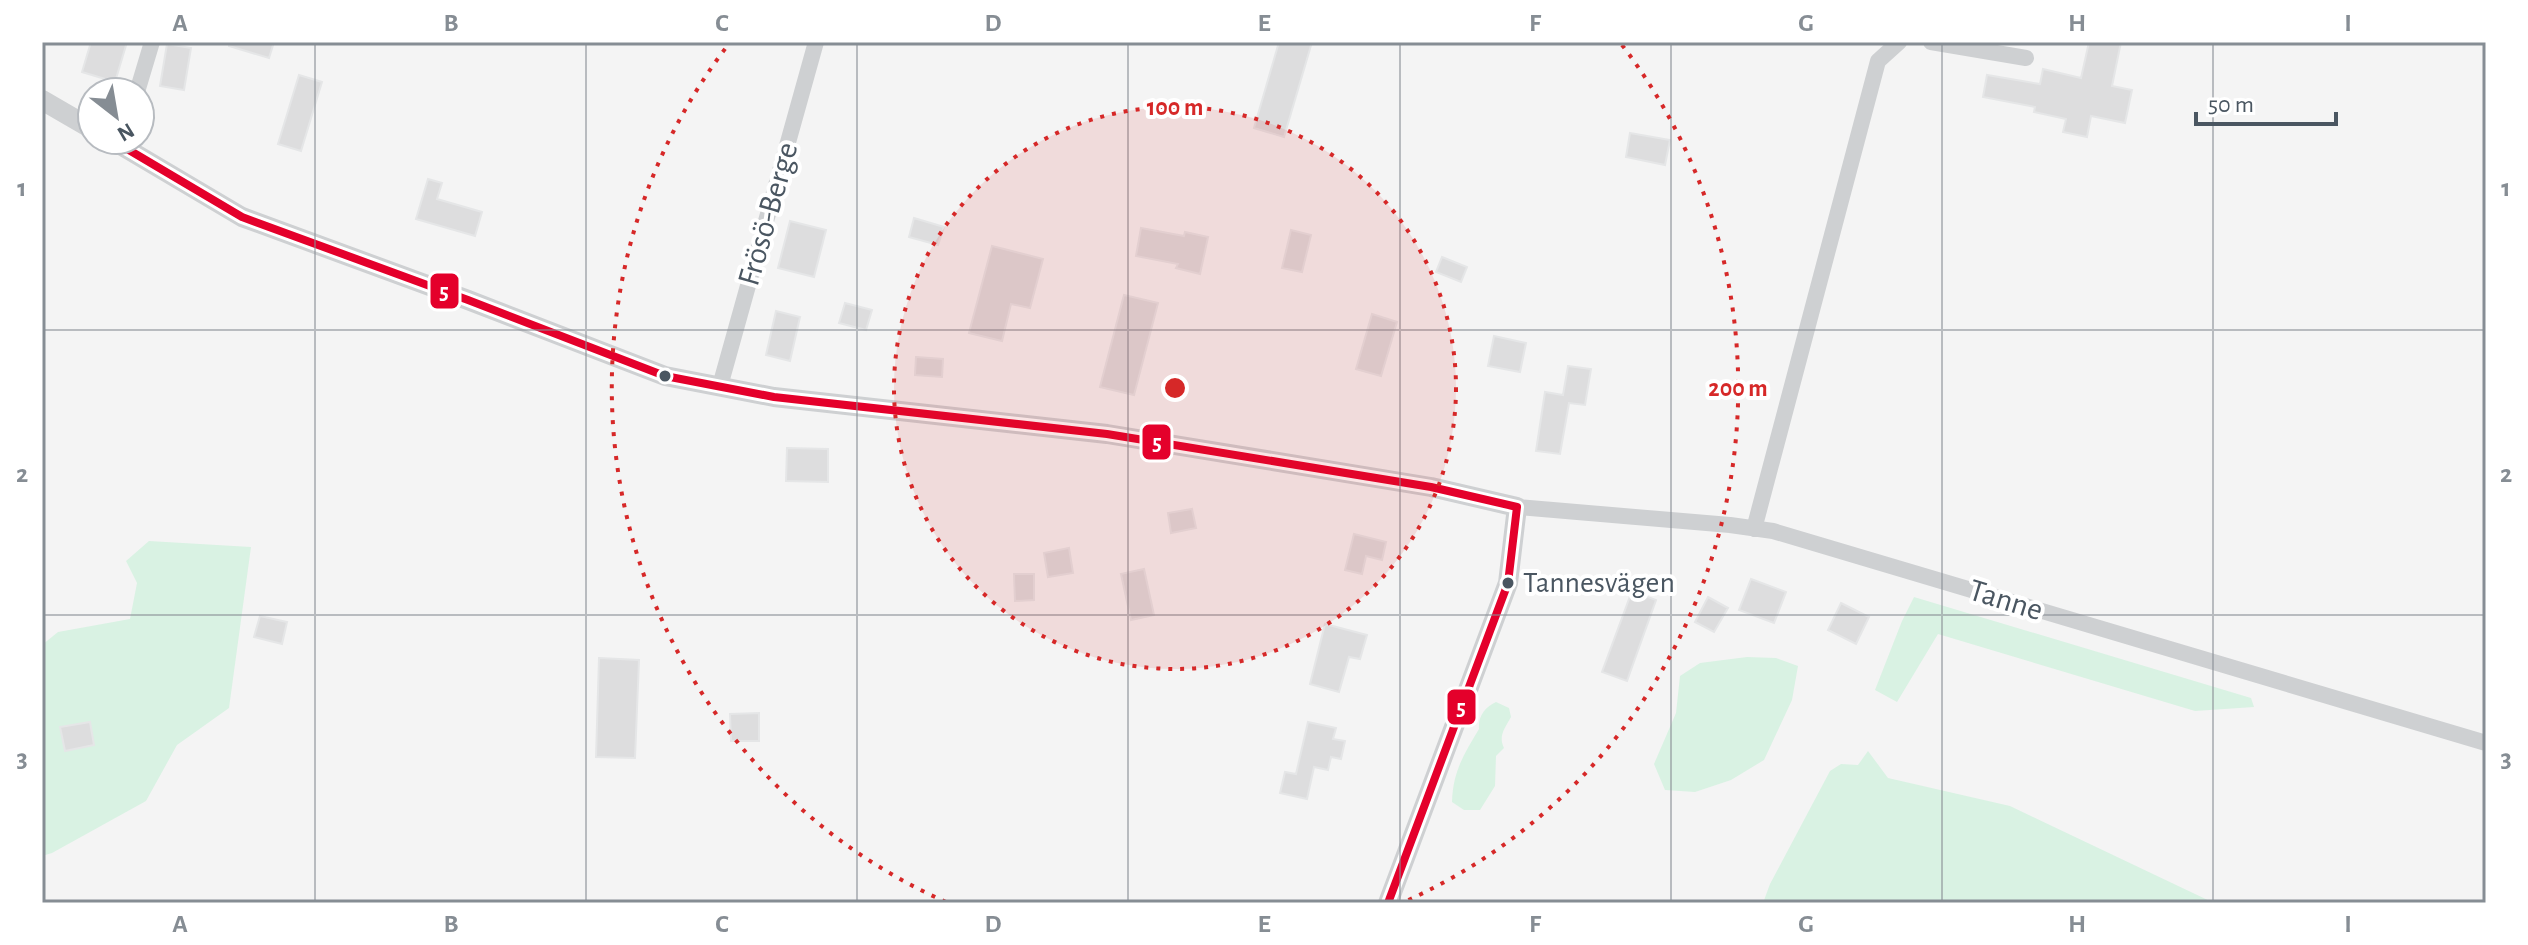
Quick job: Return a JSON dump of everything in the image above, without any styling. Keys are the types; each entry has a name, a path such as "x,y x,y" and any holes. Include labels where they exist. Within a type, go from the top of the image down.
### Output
{"street":[{"path":"142,76 152,42"},
{"name":"Frösö-Berge","path":"720,386 816,42"},
{"path":"1754,529 1878,61 1899,42"},
{"path":"1931,42 2026,58"},
{"path":"42,100 76,120"},
{"path":"143,156 242,217 665,376 774,397 1107,434 1431,487 1517,507 1508,583 1388,903"},
{"name":"Tanne","path":"1517,507 1773,531 2486,743"}],"green space":[{"path":"149,541 251,547 229,708 177,745 146,801 42,856 42,645 58,632 130,619 137,583 126,561"},
{"path":"1914,597 2251,698 2254,707 2195,711 1938,634 1897,702 1875,690"},
{"path":"1747,657 1776,658 1798,666 1792,700 1764,760 1731,780 1695,792 1665,790 1654,764 1676,713 1680,676 1700,663"},
{"path":"1496,702 1509,708 1511,717 1502,736 1504,748 1496,756 1495,786 1480,810 1464,810 1452,802 1457,772 1479,729 1483,712"},
{"path":"1868,751 1888,778 2010,806 2214,903 1763,903 1830,771 1841,764 1858,765"}],"building":[{"path":"91,42 127,42 117,76 95,76 82,72"},
{"path":"229,42 274,42 269,58 229,46"},
{"path":"1279,42 1312,42 1284,137 1254,128"},
{"path":"2089,42 2121,42 2112,86 2132,90 2125,123 2091,116 2087,137 2063,132 2066,119 2034,112 2035,107 1983,97 1987,75 2040,84 2043,69 2081,78"},
{"path":"167,44 191,48 184,90 160,86"},
{"path":"299,75 322,82 301,151 278,144"},
{"path":"1630,133 1670,140 1665,165 1626,157"},
{"path":"428,179 442,183 437,199 482,212 475,236 416,219"},
{"path":"914,218 944,227 938,245 909,237"},
{"path":"790,221 826,230 814,277 778,268"},
{"path":"1141,228 1208,237 1200,274 1176,268 1178,264 1136,256"},
{"path":"1291,230 1311,235 1302,272 1282,268"},
{"path":"992,246 1043,259 1030,308 1011,304 1002,341 969,333"},
{"path":"1442,257 1467,267 1461,282 1436,272"},
{"path":"1124,295 1158,303 1134,395 1100,387"},
{"path":"845,303 872,310 866,330 839,323"},
{"path":"776,311 800,317 790,361 766,355"},
{"path":"1372,314 1397,322 1381,376 1356,369"},
{"path":"1494,336 1526,343 1520,372 1488,366"},
{"path":"916,357 943,359 942,377 915,375"},
{"path":"1568,366 1591,369 1585,405 1569,403 1560,454 1536,451 1545,392 1563,395"},
{"path":"787,448 828,449 828,482 786,481"},
{"path":"1192,509 1196,528 1171,533 1168,513"},
{"path":"1354,534 1386,542 1382,560 1366,556 1362,574 1345,570"},
{"path":"1069,548 1073,573 1048,577 1044,553"},
{"path":"1144,569 1154,615 1131,620 1121,574"},
{"path":"1014,574 1034,574 1034,600 1015,601"},
{"path":"1751,579 1786,592 1774,623 1739,610"},
{"path":"1632,591 1656,600 1627,681 1602,672"},
{"path":"1708,597 1728,608 1714,632 1695,622"},
{"path":"1841,603 1869,617 1856,644 1828,630"},
{"path":"260,616 287,622 282,644 254,637"},
{"path":"1325,624 1367,635 1360,659 1349,657 1339,692 1310,684"},
{"path":"599,658 639,660 635,758 596,757"},
{"path":"759,713 759,741 731,741 730,714"},
{"path":"90,722 94,745 65,751 60,727"},
{"path":"1308,722 1336,728 1333,739 1345,741 1341,759 1331,757 1328,770 1314,767 1307,799 1280,793 1285,772 1296,774"}],"transit line":[{"name":"5","path":"139,156 242,217 665,376 774,397 1107,434 1431,487 1517,507"},
{"name":"5","path":"1388,903 1508,583 1517,507"}],"place":[{"name":"Tannesvägen","path":"1508,583"}]}
